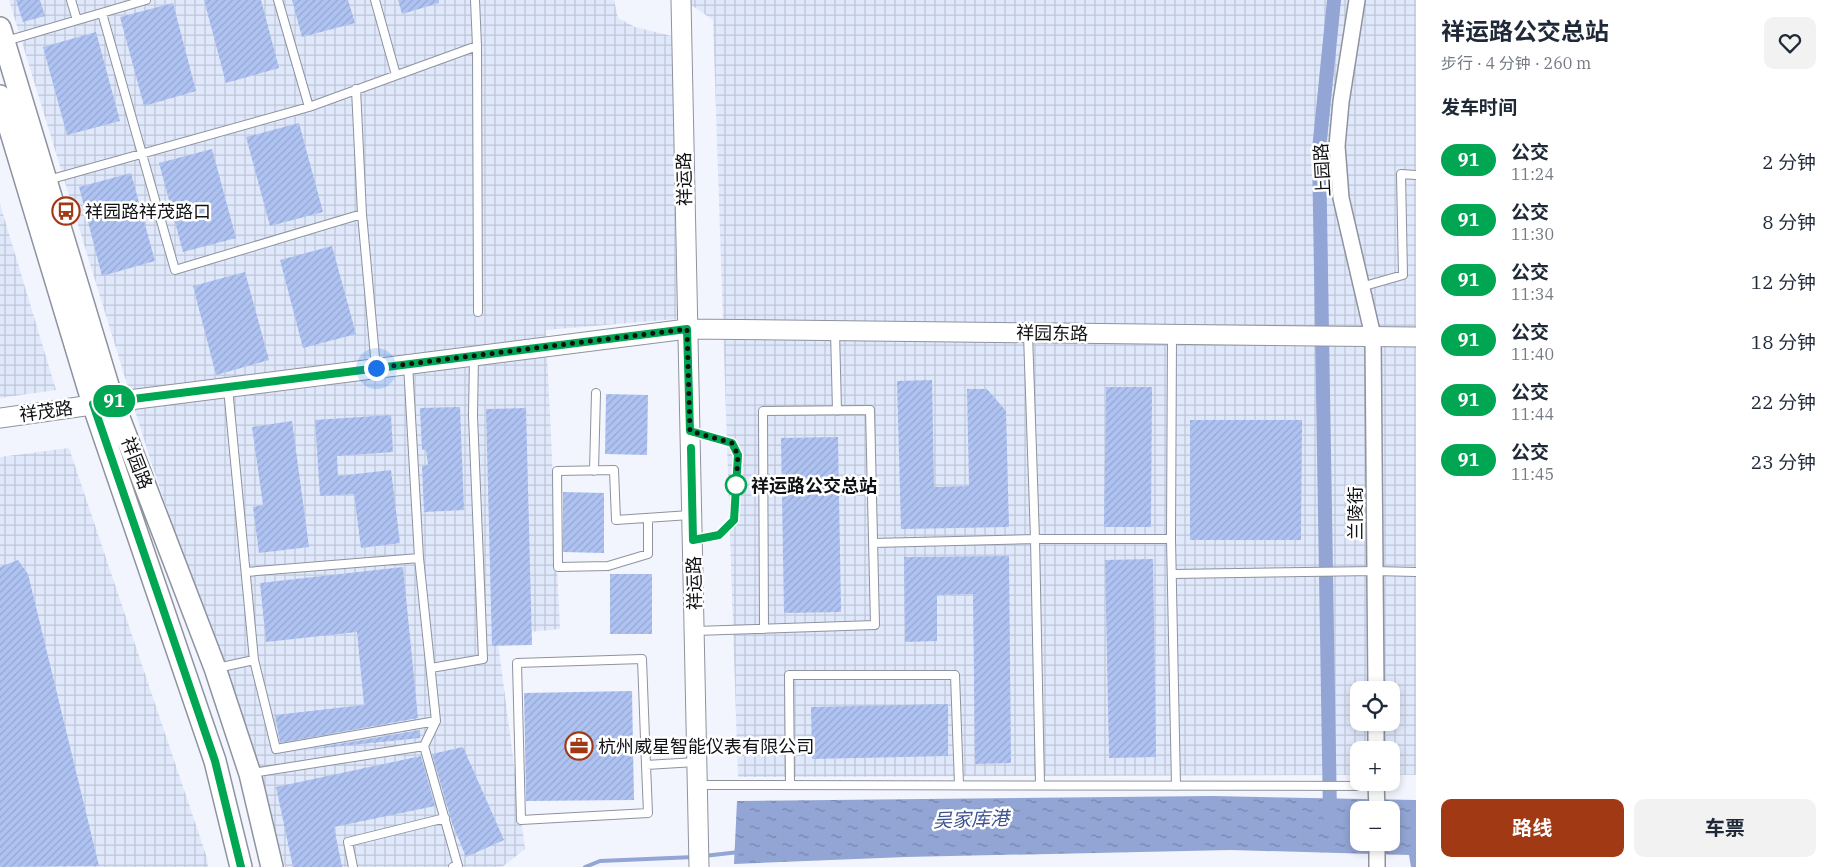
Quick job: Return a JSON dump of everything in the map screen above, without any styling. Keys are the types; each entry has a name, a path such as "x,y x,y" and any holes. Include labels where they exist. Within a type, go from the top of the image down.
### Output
{"main road":[{"name":"祥园路","path":"2,35 46,181 103,403 215,668 250,774 272,867"},
{"name":"祥园路","path":"0,96 103,403 215,761 241,867"}],"street":[{"name":"祥运路","path":"681,0 699,867"},
{"name":"上园路","path":"1357,0 1341,102 1337,146 1341,198 1373,336"},
{"name":"祥园东路","path":"687,329 1416,337"},
{"name":"祥茂路","path":"0,418 103,403 687,329"},
{"name":"兰陵街","path":"1373,336 1376,681"},
{"path":"1377,851 1377,867"}],"lane":[{"path":"70,0 77,20"},
{"path":"2,35 77,20 146,0"},
{"path":"278,0 308,107"},
{"path":"375,0 396,75"},
{"path":"475,0 477,46 478,312"},
{"path":"102,13 175,270 362,214"},
{"path":"46,181 308,107 477,46"},
{"path":"356,89 362,214 376,368"},
{"path":"1361,287 1403,275 1401,174 1416,174"},
{"path":"835,331 837,411"},
{"path":"1028,333 1035,539 1040,785"},
{"path":"1172,334 1171,539 1176,786"},
{"path":"431,668 483,659 473,416 474,356"},
{"path":"408,364 419,558 436,721 424,746 458,866 453,867"},
{"path":"228,387 254,660 276,748 436,721"},
{"path":"594,471 596,393"},
{"path":"695,631 764,629 875,625 870,410 763,411 764,629"},
{"path":"690,431 732,443 738,455 734,520 719,535 693,540"},
{"path":"648,518 648,554 608,566 558,568 557,471 614,470 616,520 692,515"},
{"path":"873,544 1035,539 1171,539"},
{"path":"246,572 419,558"},
{"path":"1172,574 1416,572"},
{"path":"642,659 646,765 648,813 521,820 517,664 642,659"},
{"path":"215,668 254,660"},
{"path":"790,785 789,675 955,675 959,785"},
{"path":"250,774 424,746"},
{"path":"646,765 698,762"},
{"path":"698,785 1350,787"},
{"path":"353,867 348,842 445,818"}],"shaded area":[{"path":"9,0 614,0 618,18 635,27 672,36 677,319 546,330 560,629 497,635 525,849 502,867 285,867 268,806 150,459"},
{"path":"684,0 1416,0 1416,775 1400,775 1400,741 1350,741 1350,775 738,777 713,20"},
{"path":"0,204 56,390 0,398"},
{"path":"69,448 207,858 208,867 0,867 0,457"}],"water":[{"path":"1212,796 1416,800 1416,867 1411,867 1409,855 1231,850 906,857 734,864 737,801"}],"building":[{"path":"16,0 40,0 45,16 23,22"},
{"path":"204,0 261,0 279,68 226,83"},
{"path":"292,0 348,0 355,23 302,37"},
{"path":"398,0 439,0 439,3 402,14"},
{"path":"173,3 196,91 144,106 120,17"},
{"path":"96,32 120,121 67,135 43,47"},
{"path":"299,123 323,212 270,226 246,137"},
{"path":"212,149 236,238 183,252 159,163"},
{"path":"131,173 155,261 102,276 79,187"},
{"path":"332,246 356,334 303,348 280,260"},
{"path":"245,272 269,360 216,375 193,286"},
{"path":"932,380 934,487 969,486 967,389 987,389 1006,411 1009,527 901,529 897,381"},
{"path":"1106,387 1152,387 1151,527 1104,527"},
{"path":"606,394 648,395 647,455 605,454"},
{"path":"460,407 464,510 424,512 422,466 428,465 426,450 422,450 420,408"},
{"path":"526,408 532,645 492,646 486,409"},
{"path":"391,415 393,452 337,456 338,476 391,470 400,543 361,548 354,494 320,496 315,420"},
{"path":"1190,420 1302,420 1301,540 1190,540"},
{"path":"292,421 309,547 259,553 253,507 263,505 252,427"},
{"path":"838,437 841,612 784,613 781,438"},
{"path":"563,492 604,493 604,553 563,552"},
{"path":"1009,556 1011,763 975,764 973,594 937,595 937,641 905,642 904,557"},
{"path":"1153,559 1156,757 1109,758 1105,560"},
{"path":"18,560 28,574 99,866 0,867 0,567"},
{"path":"403,567 418,718 280,743 275,715 364,705 357,632 266,642 260,583"},
{"path":"610,574 652,574 652,634 610,634"},
{"name":"杭州威星智能仪表有限公司","path":"632,691 634,800 526,801 524,693"},
{"path":"948,704 948,756 812,759 811,707"},
{"path":"420,730 420,738 304,750"},
{"path":"463,747 504,840 466,857 452,823 432,754"},
{"path":"421,756 435,806 334,827 342,867 293,867 276,787"}],"waterway":[{"path":"1330,816 1319,150 1334,0"},
{"name":"吴家库港","path":"704,856 739,852"},
{"name":"吴家库港","path":"585,867 600,861 694,857"}],"bus line":[{"name":"91","path":"241,867 215,761 93,404 687,329 690,431 732,443 738,455 734,520 719,535 693,540 691,448"}],"place":[{"name":"祥园路祥茂路口","path":"66,211"},
{"name":"祥运路公交总站","path":"736,485"},
{"name":"杭州威星智能仪表有限公司","path":"579,746"}],"route":[{"path":"376,368 687,329 690,431 732,443 738,455 736,485"}]}
